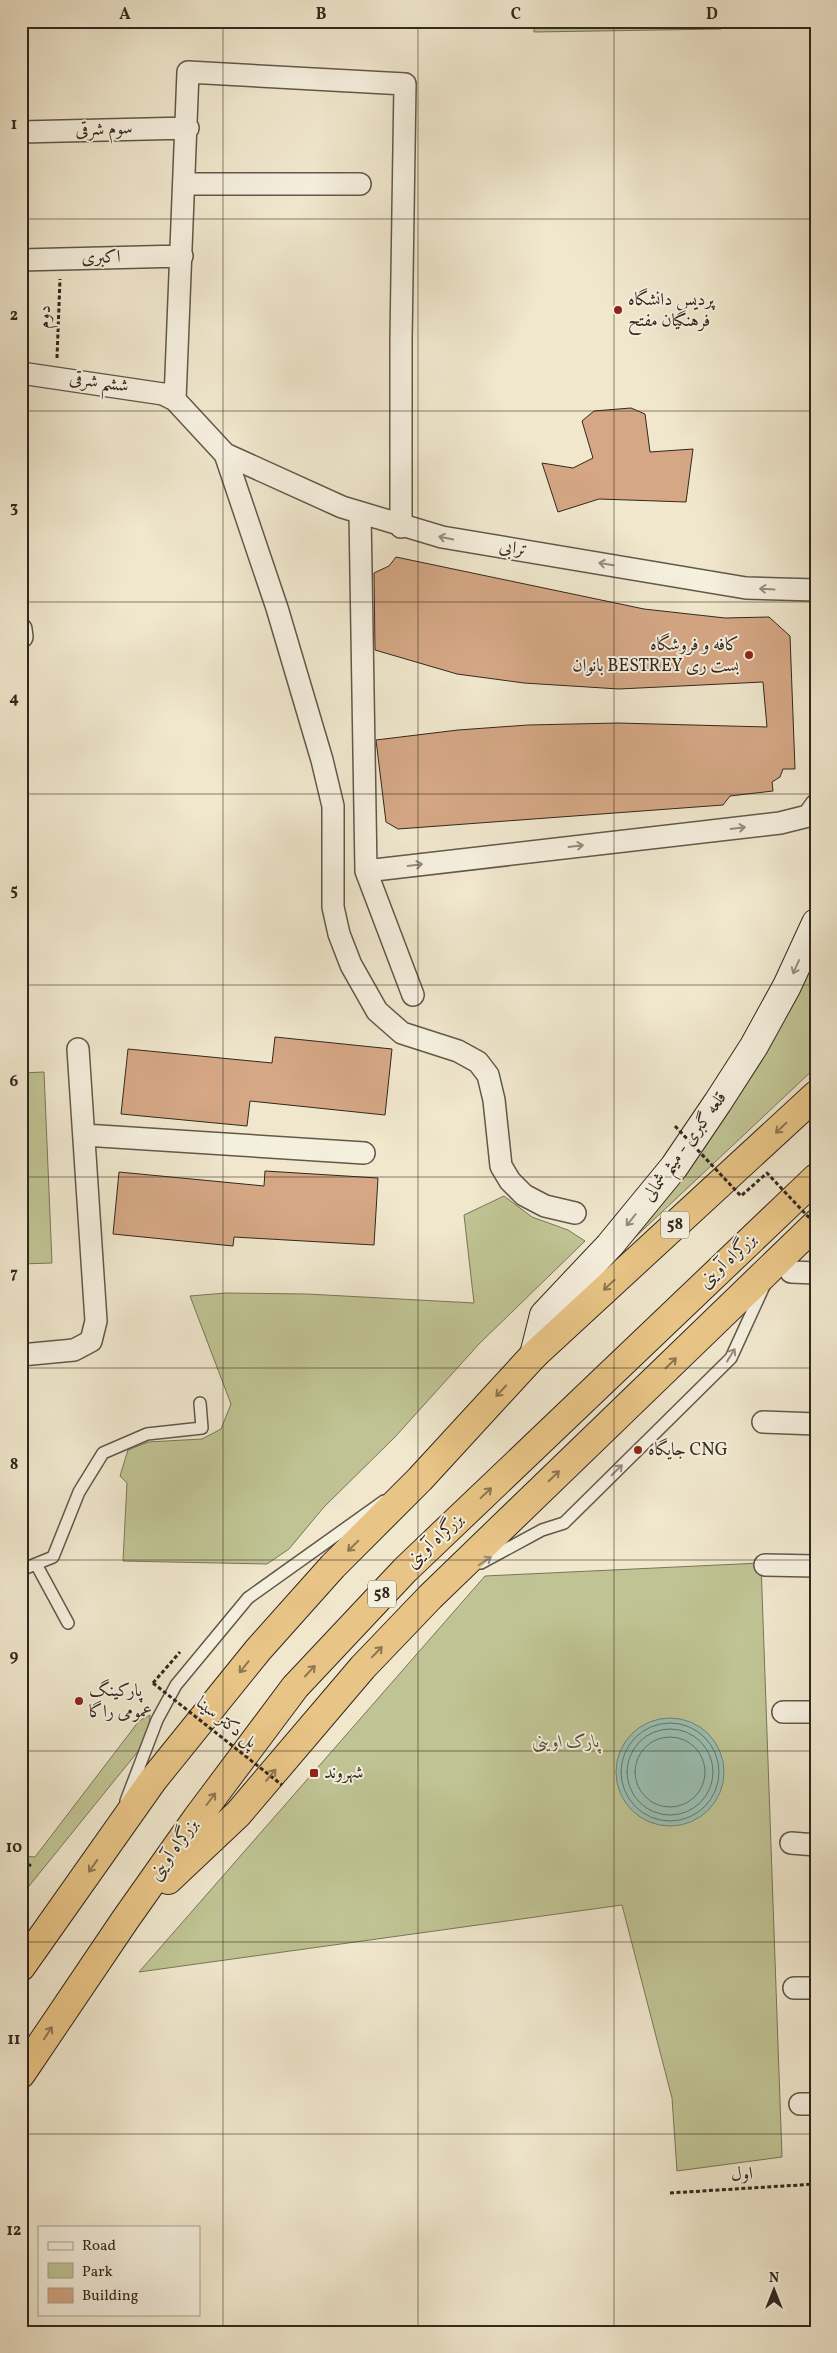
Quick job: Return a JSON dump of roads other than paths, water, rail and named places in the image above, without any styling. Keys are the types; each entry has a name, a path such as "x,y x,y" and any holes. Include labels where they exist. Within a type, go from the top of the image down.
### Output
{"highway":[{"name":"58","path":"21,1967 30,1951 153,1780 258,1650 333,1566 420,1479 534,1355 816,1095"},
{"name":"بزرگراه آوینی","path":"21,2074 125,1920 203,1810 295,1687 405,1570 816,1178"},
{"path":"125,1920 238,1814 363,1667 430,1597 782,1269 816,1224"}],"main road":[{"name":"قلعه گبری - میثم شمالی","path":"534,1355 544,1315 616,1238 674,1167 718,1102 754,1046 782,995 816,923"}],"street":[{"path":"401,526 401,340 405,84 188,72 188,128 175,400 225,454 276,608 334,806 334,907 339,934 351,965 377,1011 402,1033 458,1051 478,1062 488,1075 494,1100 501,1166 510,1182 524,1194 545,1206 575,1213"},
{"name":"سوم شرقی","path":"21,132 188,128"},
{"path":"185,184 360,184"},
{"name":"اکبری","path":"21,260 182,256"},
{"name":"ششم شرقی","path":"21,373 143,389 175,400"},
{"name":"ترابی","path":"225,454 360,513 442,537 746,588 816,590"},
{"path":"360,513 366,871 413,996"},
{"path":"366,871 780,823 808,816 816,805"},
{"path":"21,1356 74,1350 91,1341 96,1321 78,1049"},
{"path":"84,1135 364,1153"},
{"path":"782,1269 816,1273"},
{"path":"763,1422 816,1424"},
{"path":"765,1565 816,1566"},
{"path":"783,1712 816,1712"},
{"path":"791,1844 816,1845"},
{"path":"794,1988 816,1988"}],"lane":[{"path":"430,1597 495,1554 542,1530 564,1523 731,1358 782,1269"},
{"path":"21,1570 53,1557 79,1492 103,1453 147,1434 202,1428 200,1403"},
{"path":"111,1840 157,1720 176,1685 248,1598 370,1509 420,1479"},
{"path":"36,1564 68,1623"}],"water":[{"path":"670,1718 691,1722 708,1734 720,1751 724,1772 720,1793 708,1810 691,1822 670,1826 649,1822 632,1810 620,1793 616,1772 620,1751 632,1734 649,1722"}],"place":[{"name":"پردیس دانشگاه فرهنگیان مفتح","path":"618,310"},
{"name":"کافه و فروشگاه بانوان BESTREY بست ری","path":"749,655"},
{"name":"جایگاه CNG","path":"638,1450"},
{"name":"پارکینگ عمومی راگا","path":"79,1701"},
{"name":"شهروند","path":"314,1773"}],"park label":[{"name":"پارک اوینی","path":"566,1742"}]}
